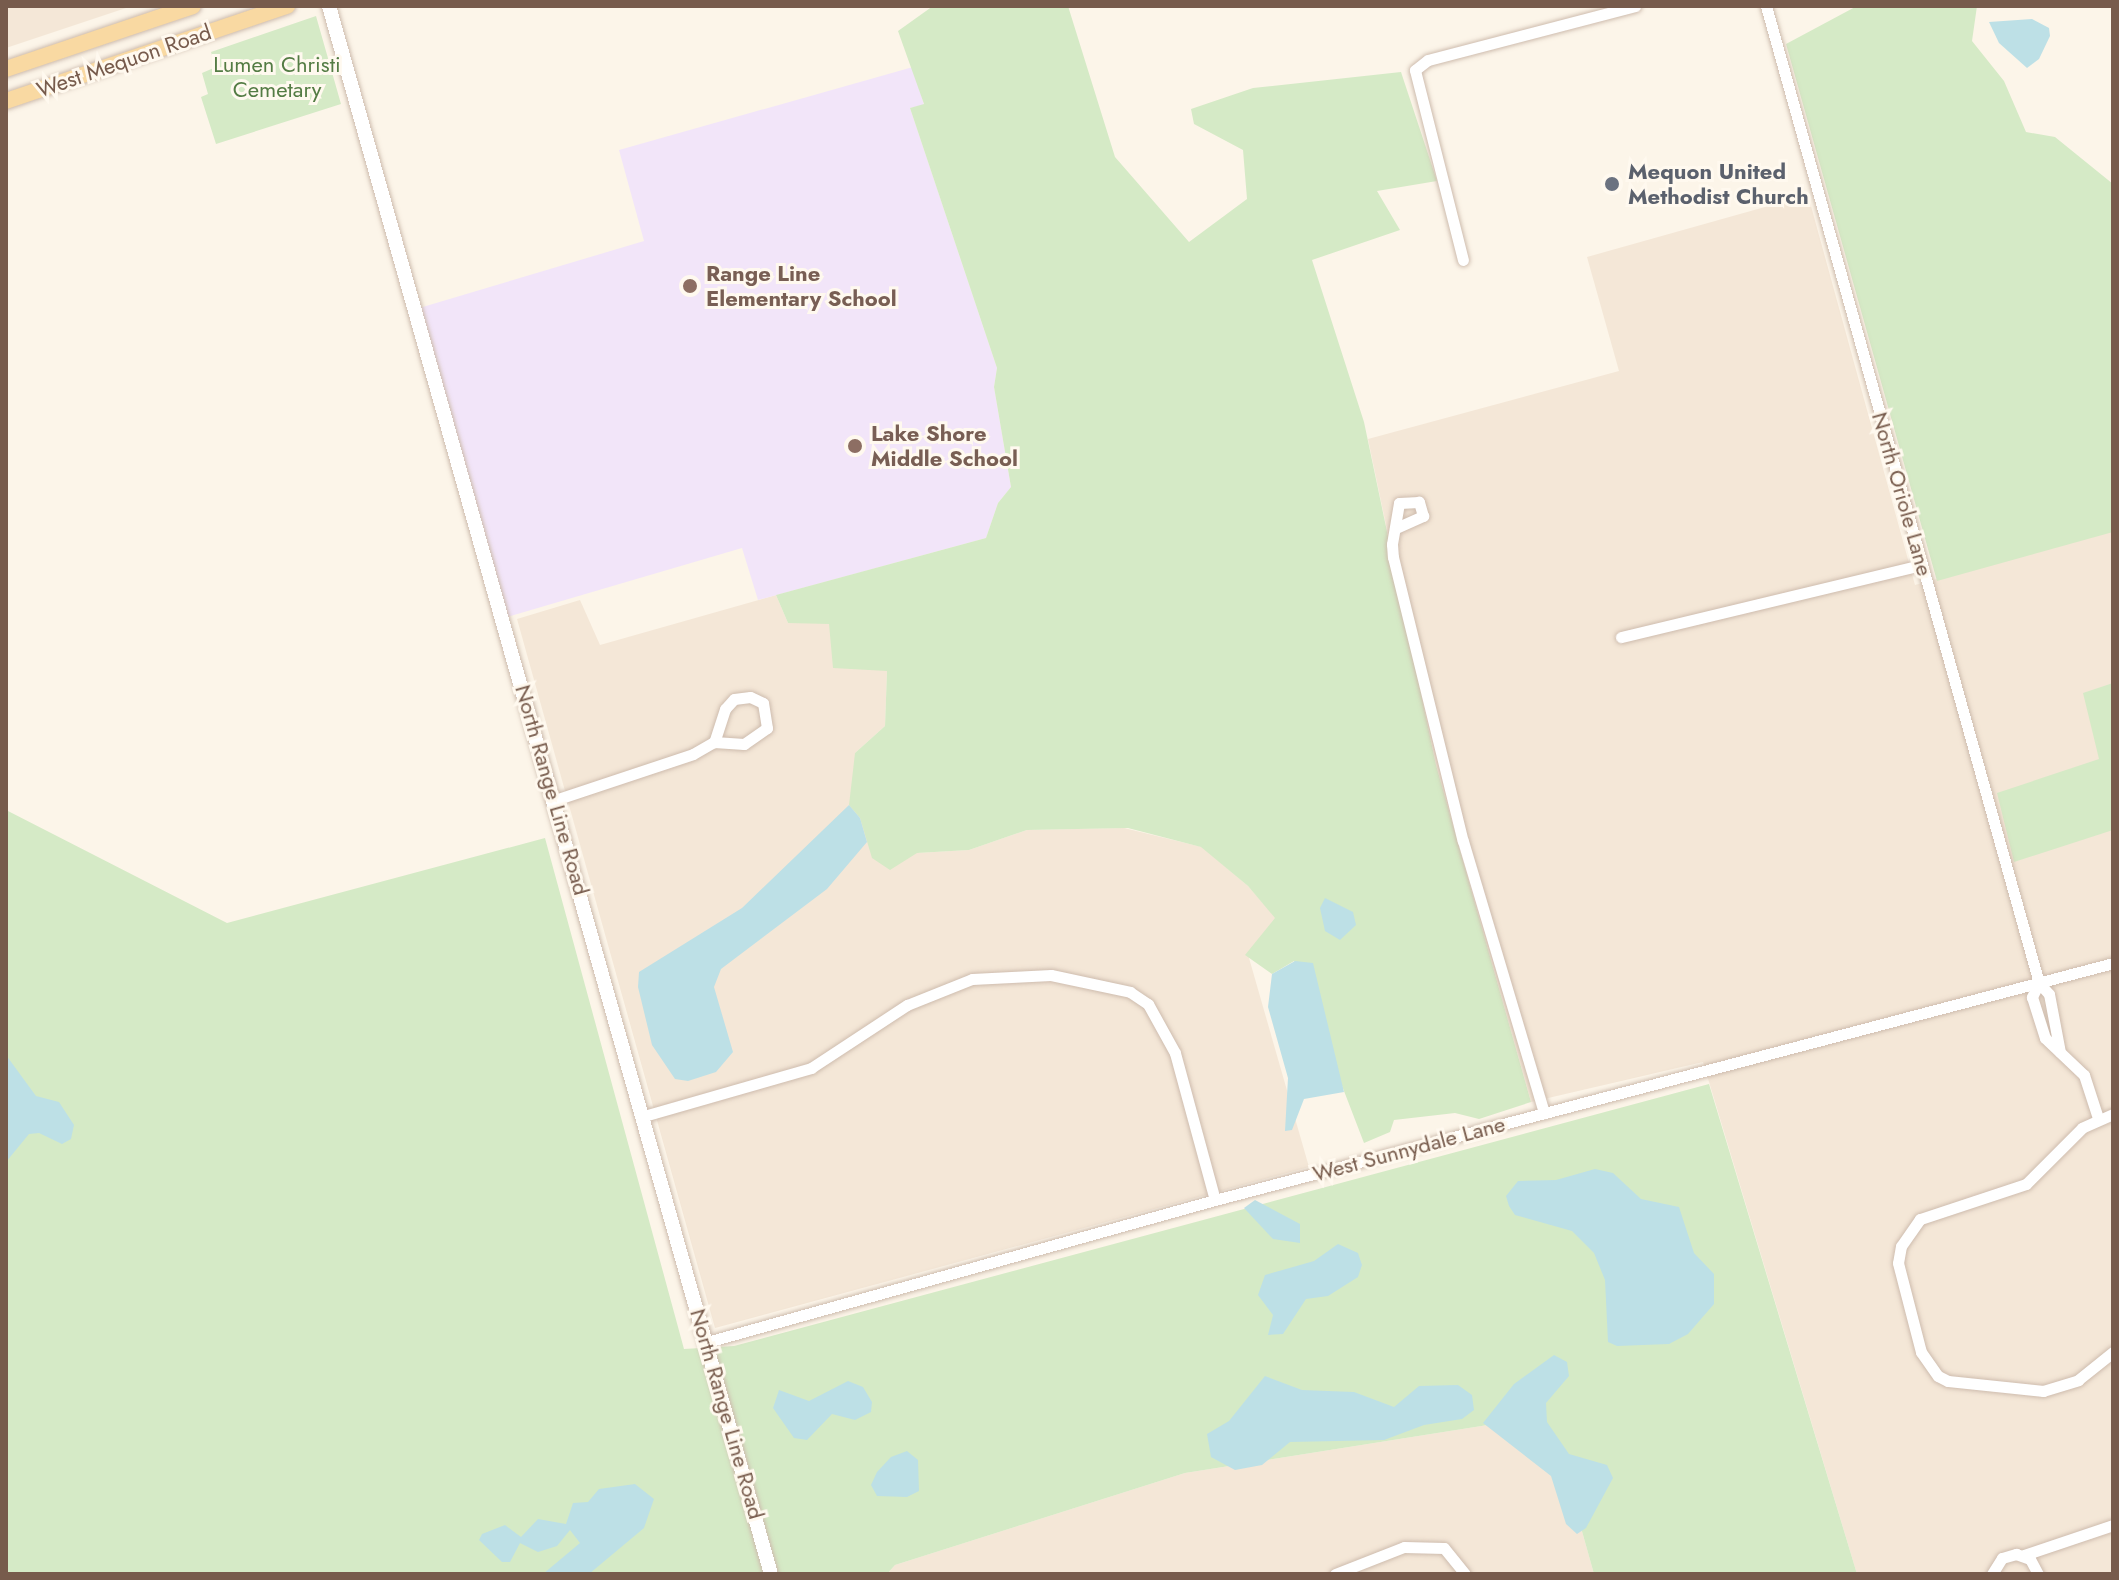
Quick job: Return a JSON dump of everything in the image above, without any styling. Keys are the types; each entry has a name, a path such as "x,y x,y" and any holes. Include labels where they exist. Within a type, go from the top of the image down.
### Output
{"main road":[{"name":"West Mequon Road","path":"6,69 193,6"},
{"name":"West Mequon Road","path":"6,101 287,6"}],"street":[{"name":"North Range Line Road","path":"329,6 771,1574"},
{"path":"1463,260 1415,70 1428,60 1635,6"},
{"name":"North Oriole Lane","path":"1766,6 2039,983 2049,994 2060,1052 2084,1075 2098,1118"},
{"path":"1396,528 1393,557 1463,841 1544,1113"},
{"path":"1621,637 1922,565"},
{"path":"555,800 693,754 714,742 744,744 758,738 767,728 763,703 750,697 734,699 725,709 714,742"},
{"name":"West Sunnydale Lane","path":"707,1342 1215,1200 2113,963"},
{"path":"644,1116 811,1068 907,1005 972,979 1051,975 1130,992 1148,1004 1175,1053 1215,1200"},
{"path":"2113,1114 2098,1118 2026,1184 1920,1219 1901,1246 1898,1263 1921,1352 1927,1364 1948,1381 2043,1391 2078,1380 2113,1352"},
{"path":"1992,1574 2002,1558 2024,1555 2113,1525"},
{"path":"1335,1574 1404,1547 1444,1548 1465,1574"},
{"path":"2024,1555 2038,1574"}],"shaded area":[{"path":"6,6 132,6 6,48"},
{"path":"913,67 924,105 910,108 997,368 994,387 1011,487 998,503 986,538 758,600 742,548 504,618 416,309 644,241 619,150"},
{"path":"1808,195 1915,585 2113,530 2113,1574 1857,1574 1703,1062 1531,1102 1436,765 1368,439 1619,371 1587,257"},
{"path":"776,595 788,623 829,623 887,671 885,726 855,753 917,853 969,850 1027,830 1124,828 1202,847 1248,886 1276,918 1249,958 1309,1167 715,1328 517,619 580,600 600,645"},
{"path":"1494,1424 1569,1485 1594,1574 887,1574 895,1565 1185,1473"}],"green space":[{"path":"933,6 1068,6 1115,157 1189,242 1247,199 1243,150 1194,124 1191,109 1253,88 1401,72 1437,181 1377,191 1400,230 1312,260 1364,422 1436,765 1531,1102 1479,1119 1455,1113 1394,1120 1390,1132 1364,1143 1294,961 1272,974 1245,955 1275,918 1248,886 1201,847 1128,828 1027,830 969,850 917,853 890,870 872,858 860,818 849,805 855,753 885,726 887,671 833,668 829,624 788,623 776,595 986,538 998,503 1011,487 994,387 997,368 910,108 924,104 898,31"},
{"path":"1857,6 1977,6 1972,41 2004,81 2026,132 2055,137 2113,184 2113,532 1937,581 1786,44"},
{"name":"Lumen Christi Cemetary","path":"316,16 341,104 216,144 201,97 208,94 202,73 216,67 211,52"},
{"path":"2113,683 2113,830 2014,862 1997,793 2099,759 2083,693"},
{"path":"6,810 227,923 545,838 684,1349 734,1346 1709,1084 1857,1574 1594,1574 1569,1485 1494,1424 1185,1473 895,1565 887,1574 6,1574"}],"water":[{"path":"2032,19 2049,28 2050,36 2039,59 2027,68 1999,43 1989,22"},
{"path":"849,805 860,818 867,842 827,889 721,969 714,987 733,1052 716,1072 688,1081 675,1079 652,1045 638,987 639,972 742,908"},
{"path":"1325,898 1353,912 1356,925 1340,940 1325,931 1320,908"},
{"path":"1295,961 1313,963 1344,1092 1304,1099 1292,1130 1285,1131 1288,1078 1268,1007 1272,974"},
{"path":"6,1055 36,1096 59,1102 74,1125 71,1139 62,1144 39,1133 29,1134 6,1162"},
{"path":"1595,1169 1613,1173 1641,1199 1679,1207 1694,1253 1714,1274 1714,1304 1688,1334 1669,1344 1617,1346 1608,1342 1605,1280 1594,1253 1572,1231 1515,1215 1509,1206 1506,1196 1518,1181 1556,1180"},
{"path":"1255,1200 1300,1224 1300,1243 1273,1239 1244,1208"},
{"path":"1338,1244 1358,1253 1362,1265 1358,1277 1328,1296 1306,1299 1283,1334 1268,1335 1273,1315 1258,1295 1265,1275 1314,1261"},
{"path":"1554,1355 1567,1362 1569,1376 1546,1403 1547,1422 1569,1454 1607,1465 1613,1478 1586,1528 1577,1534 1566,1524 1551,1476 1483,1423 1514,1384"},
{"path":"1265,1376 1302,1390 1354,1392 1394,1407 1419,1386 1458,1385 1472,1395 1474,1410 1462,1419 1424,1425 1384,1440 1290,1442 1262,1465 1235,1470 1211,1457 1207,1434 1229,1421"},
{"path":"848,1381 863,1387 872,1402 871,1412 855,1420 832,1414 807,1440 794,1438 773,1408 779,1390 809,1401"},
{"path":"907,1451 918,1460 919,1491 907,1497 877,1496 871,1485 877,1472 891,1457"},
{"path":"635,1484 654,1499 644,1528 589,1574 543,1574 580,1543 570,1530 557,1546 538,1552 520,1543 510,1562 502,1562 479,1540 482,1534 505,1525 521,1537 538,1519 566,1524 573,1503 588,1502 599,1489"}],"place":[{"name":"Mequon United Methodist Church","path":"1612,184"},
{"name":"Range Line Elementary School","path":"690,286"},
{"name":"Lake Shore Middle School","path":"855,446"}]}
